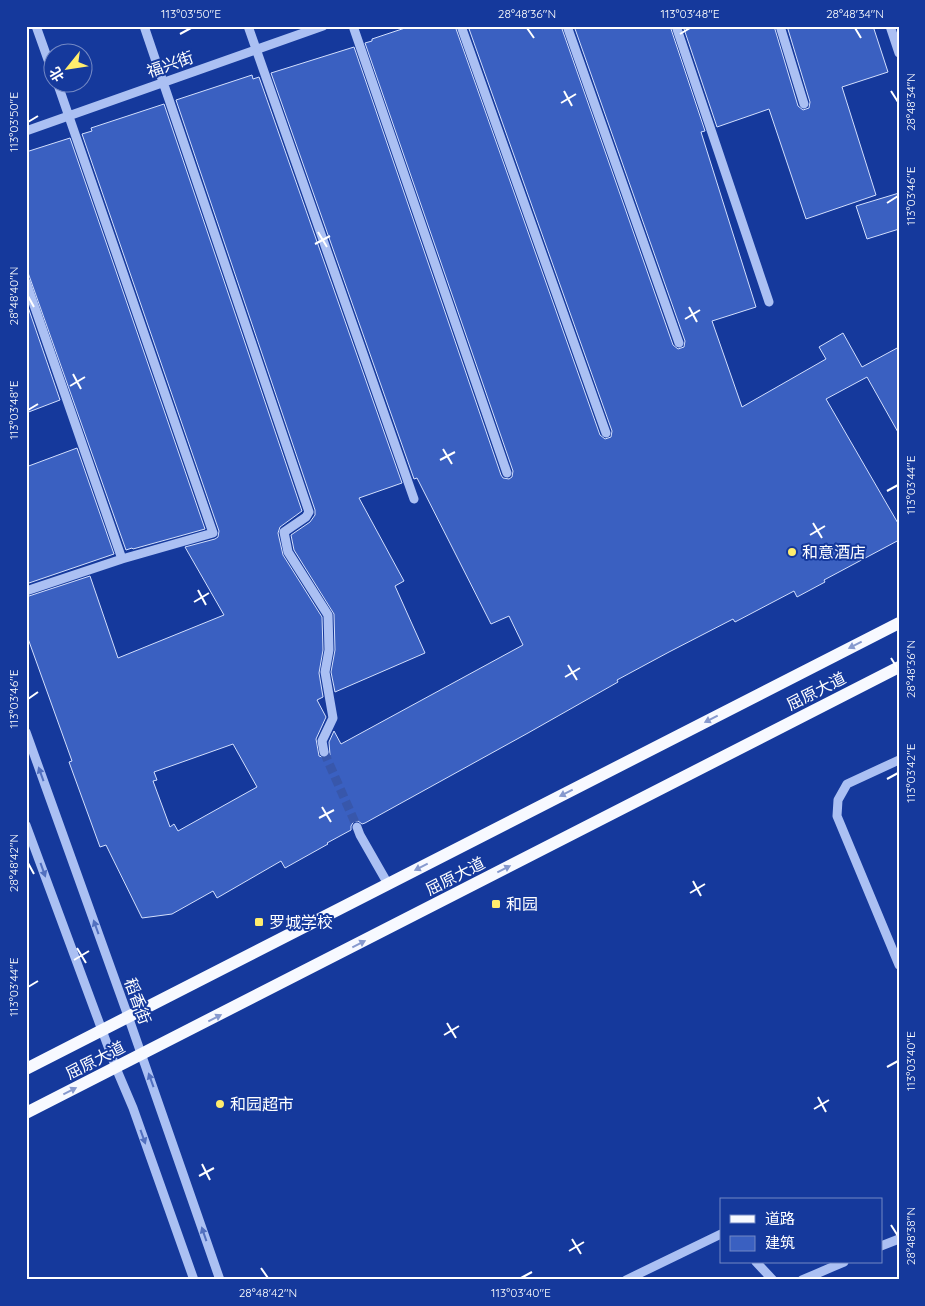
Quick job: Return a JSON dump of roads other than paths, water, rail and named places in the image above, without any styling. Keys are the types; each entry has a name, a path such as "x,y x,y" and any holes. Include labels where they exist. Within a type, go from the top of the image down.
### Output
{"main road":[{"name":"屈原大道","path":"26,1068 899,623"},
{"name":"屈原大道","path":"26,1113 899,667"}],"street":[{"path":"36,26 42,43"},
{"path":"144,26 309,512 306,517 284,532 288,552 328,616 328,650 325,672 333,718 322,741 324,752"},
{"path":"248,26 414,500"},
{"name":"福兴街","path":"26,131 323,26"},
{"path":"353,26 507,473"},
{"path":"461,26 606,433"},
{"path":"567,26 679,343"},
{"path":"676,26 769,302"},
{"path":"780,26 804,104"},
{"path":"890,26 899,53"},
{"path":"26,591 122,558 212,534 61,92"},
{"path":"26,282 122,558"},
{"name":"稻香街","path":"26,732 142,1055 220,1280"},
{"path":"899,760 847,784 838,800 837,816 899,965"},
{"path":"26,825 116,1068 133,1108 194,1280"},
{"path":"357,827 388,884"},
{"path":"626,1280 720,1234"},
{"path":"882,1246 899,1239"},
{"path":"758,1264 773,1280"},
{"path":"802,1280 839,1264"}],"tunnel":[{"path":"324,752 357,827"}],"place":[{"name":"和意酒店","path":"792,552"},
{"name":"和园","path":"496,904"},
{"name":"罗城学校","path":"259,922"},
{"name":"和园超市","path":"220,1104"}]}
